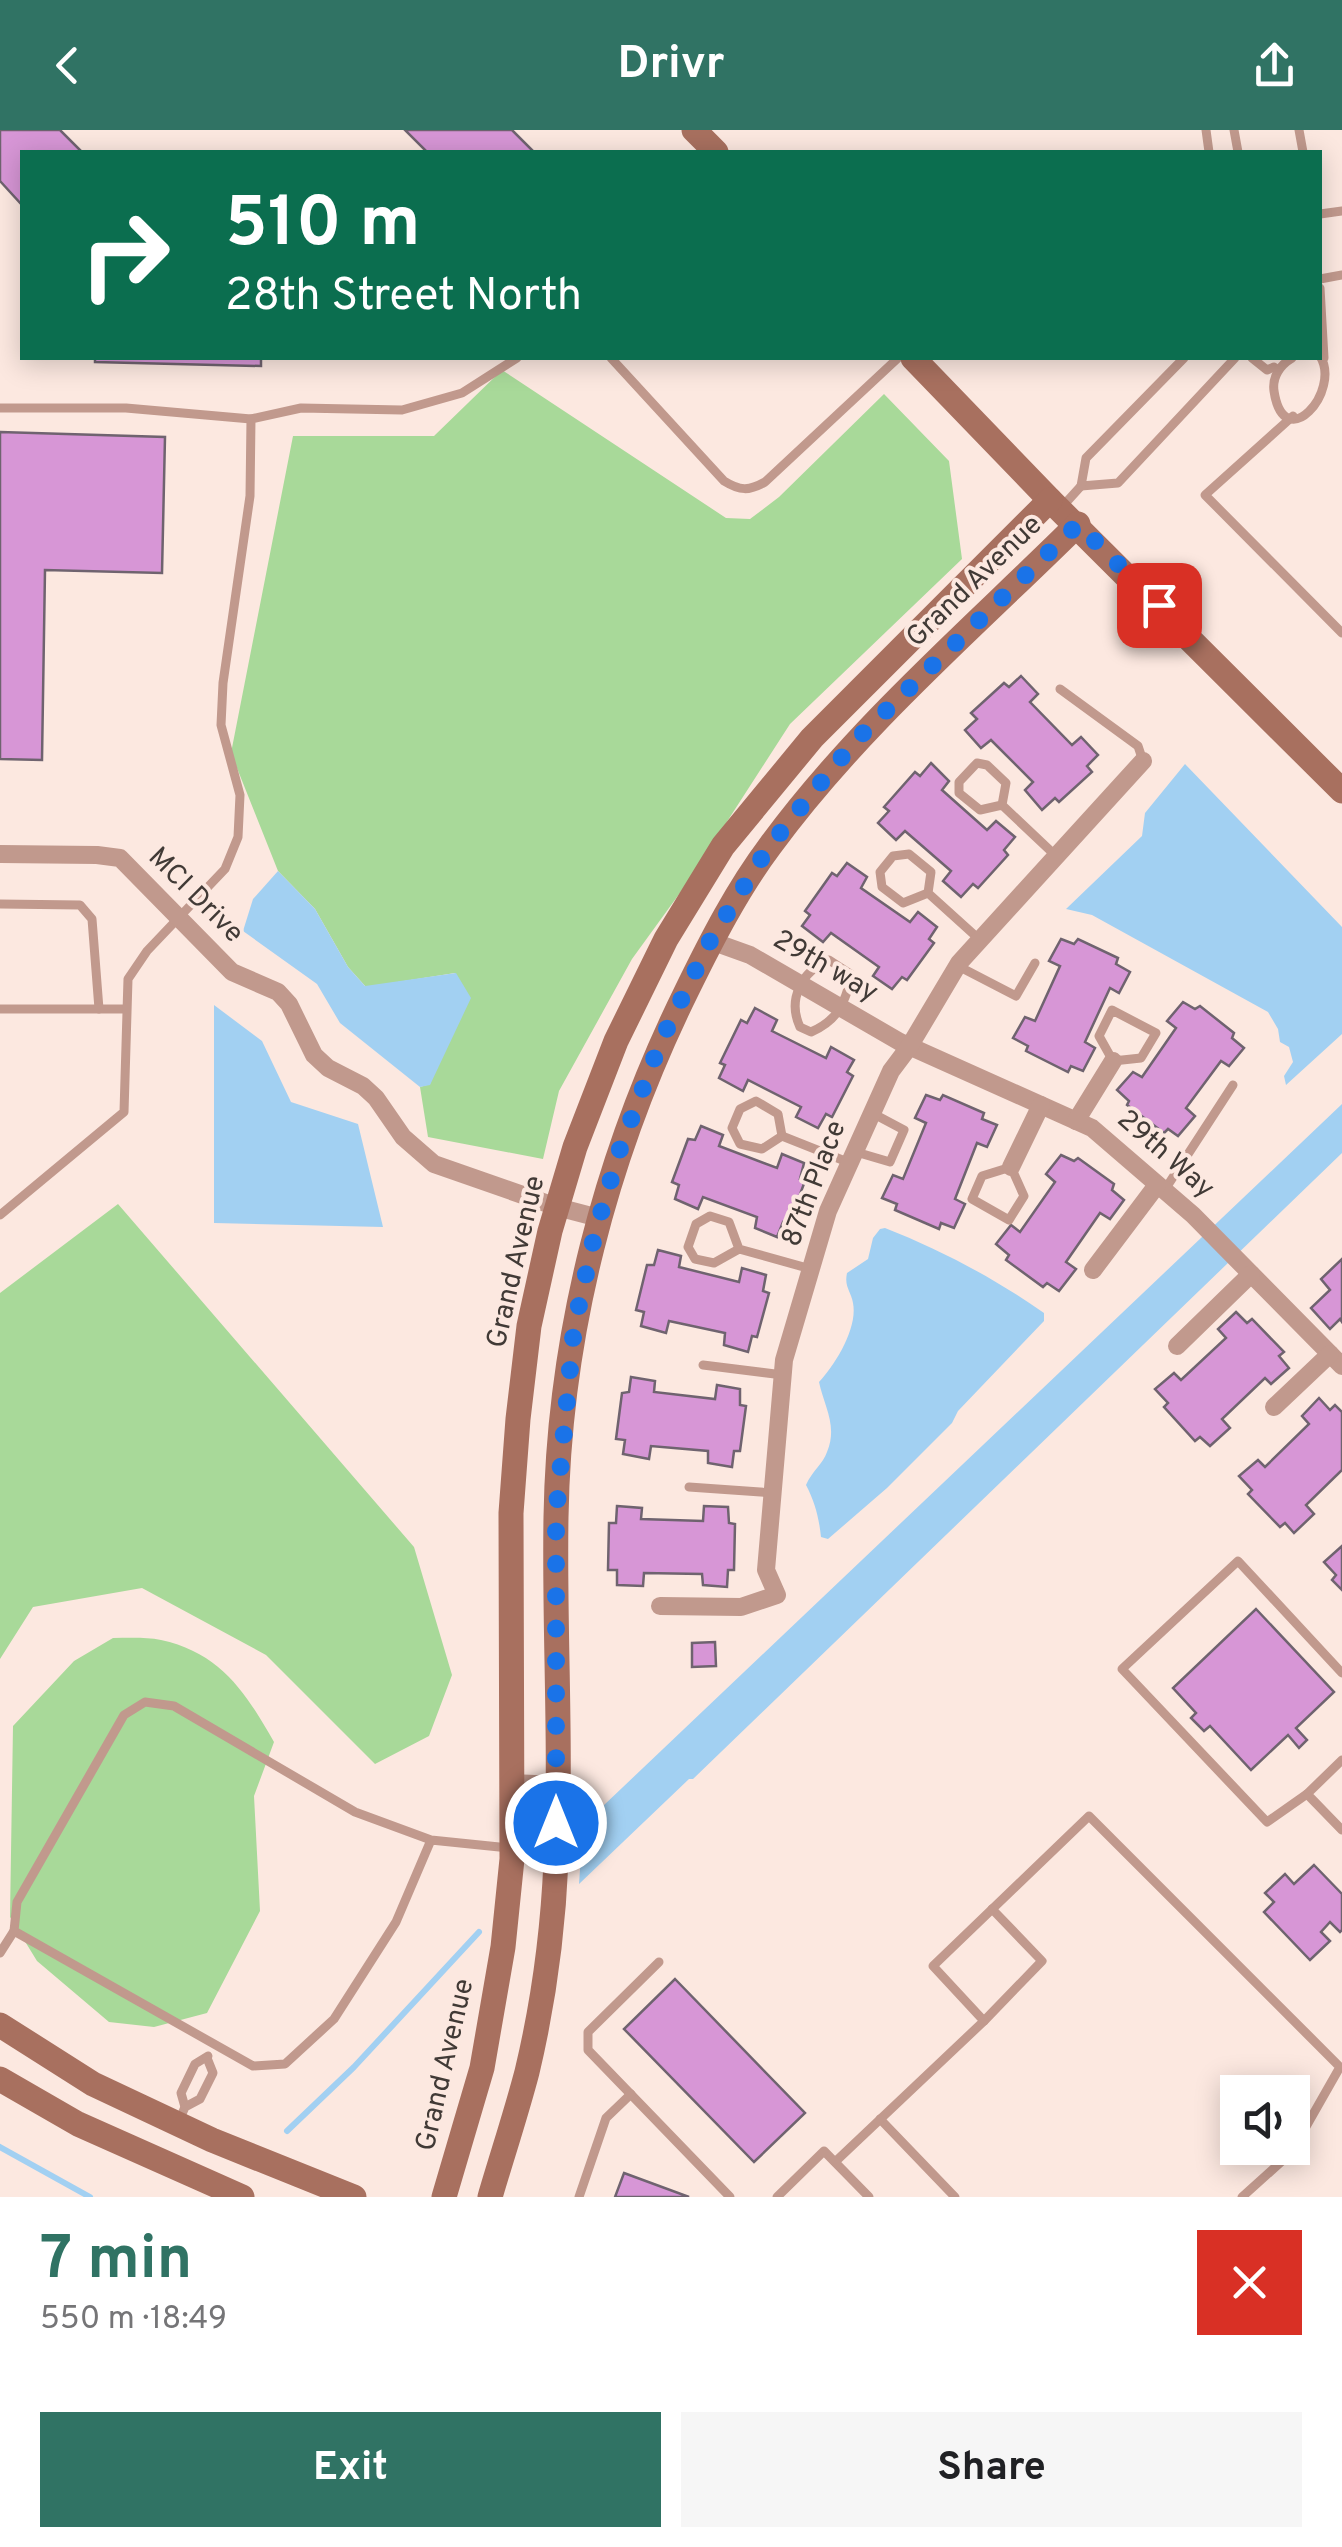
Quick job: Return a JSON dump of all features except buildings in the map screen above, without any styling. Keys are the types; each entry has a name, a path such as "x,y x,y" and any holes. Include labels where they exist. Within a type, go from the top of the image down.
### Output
{"street":[{"path":"694,130 714,150"},
{"path":"916,360 1342,791"},
{"name":"Grand Avenue","path":"444,2197 482,2068 503,1947 512,1848 511,1513 516,1438 528,1326 575,1147 616,1041 676,922 724,846 812,738 1063,511"},
{"name":"Grand Avenue","path":"490,2197 527,2070 548,1950 556,1861 556,1515 563,1421 574,1328 620,1149 660,1043 710,941 768,848 856,740 1063,511"},
{"name":"87th Place","path":"660,1606 741,1607 777,1596 766,1570 783,1375 828,1211 891,1071 958,966 1143,762"},
{"name":"MCI Drive","path":"0,854 97,854 120,858 232,972 278,992 289,1004 314,1055 328,1068 363,1086 403,1138 434,1164 600,1218"},
{"path":"676,922 710,941"},
{"name":"29th way","path":"710,941 750,955 910,1046"},
{"name":"29th Way","path":"910,1046 1092,1128 1161,1188 1336,1360"},
{"path":"1076,1121 1113,1061"},
{"path":"1012,1167 1041,1105"},
{"path":"1094,1270 1161,1188"},
{"path":"1178,1346 1251,1274"},
{"path":"1274,1408 1336,1360"},
{"path":"512,1783 557,1785"},
{"path":"0,2025 93,2084 182,2116 354,2197"},
{"path":"0,2079 78,2124 242,2197"}],"lane":[{"path":"1322,357 1339,376"},
{"path":"0,408 126,408 251,419 301,408 402,410 462,393 514,360"},
{"path":"613,360 724,481 735,488 750,490 765,482 896,360"},
{"path":"1063,511 1081,486 1086,458 1182,360"},
{"path":"1081,486 1118,482 1233,360"},
{"path":"1254,360 1267,370 1275,365"},
{"path":"1275,365 1274,391 1284,410 1303,419 1324,414"},
{"path":"1293,416 1205,495 1342,633"},
{"path":"0,1215 124,1112 128,979 147,951 224,869 238,837 240,795 221,725 223,684 250,496 251,419"},
{"path":"1060,689 1138,746 1143,762"},
{"path":"977,763 988,765 1006,783 1002,805 980,810 959,794 959,782 977,763"},
{"path":"1002,805 1056,856"},
{"path":"910,854 931,872 928,893 903,903 882,887 880,872 893,856 910,854"},
{"path":"928,893 980,940"},
{"path":"0,904 80,905 92,919 99,1009"},
{"path":"829,960 852,975 842,1009 825,1026 811,1032 800,1027 794,1015 800,984 814,966 829,960"},
{"path":"958,966 1016,996 1035,963"},
{"path":"0,1009 126,1009"},
{"path":"1112,1010 1156,1033 1141,1058 1113,1061 1099,1036 1112,1010"},
{"path":"1161,1188 1233,1085"},
{"path":"782,1136 778,1114 756,1101 740,1109 732,1128 740,1144 762,1149 782,1136 852,1157 890,1162 904,1130 872,1113"},
{"path":"1012,1167 1024,1196 1009,1220 972,1199 982,1176 1012,1167"},
{"path":"739,1249 729,1222 710,1216 696,1224 688,1248 695,1259 714,1263 739,1249 811,1269"},
{"path":"703,1365 783,1375"},
{"path":"688,1487 773,1493"},
{"path":"1342,1673 1238,1561 1122,1669 1267,1822 1307,1794 1342,1760"},
{"path":"0,1953 14,1931 17,1902 124,1715 144,1702 174,1706 355,1812 431,1840 512,1848"},
{"path":"1307,1794 1342,1830"},
{"path":"984,2021 933,1966 1089,1816 1340,2067 1290,2153 1242,2197"},
{"path":"14,1931 252,2066 286,2064 334,2020 396,1922 431,1840"},
{"path":"835,2162 1042,1961 992,1910"},
{"path":"659,1962 588,2032 588,2050 730,2197"},
{"path":"182,2116 181,2093 195,2064 207,2058 213,2044"},
{"path":"182,2116 200,2099 213,2073 207,2058"},
{"path":"579,2197 606,2118 631,2094"},
{"path":"880,2119 955,2197"},
{"path":"778,2197 824,2150 869,2197"}],"green space":[{"path":"502,370 726,518 750,519 779,497 884,394 949,461 962,559 790,724 690,879 632,959 559,1091 543,1159 428,1137 420,1087 430,1084 455,973 366,987 348,967 315,909 278,871 231,753 293,436 434,436"},
{"path":"118,1204 414,1547 452,1675 429,1736 375,1764 266,1655 142,1588 33,1607 0,1659 0,1293"},
{"path":"113,1638 161,1640 182,1646 216,1665 242,1692 274,1742 254,1796 260,1911 207,2013 154,2027 109,2022 37,1961 10,1917 13,1726 74,1661"}],"water":[{"path":"1185,764 1342,927 1342,1034 1286,1085 1284,1076 1293,1062 1289,1047 1280,1042 1268,1012 1092,915 1066,909 1142,836 1145,813"},
{"path":"278,871 315,909 348,967 365,986 456,973 471,998 430,1085 420,1087 340,1023 317,984 243,931 253,899"},
{"path":"214,1005 262,1041 291,1102 358,1124 383,1227 214,1223"},
{"path":"1342,1104 1342,1153 693,1779 579,1884 583,1825"},
{"path":"885,1228 986,1277 1044,1313 1044,1321 958,1411 952,1423 887,1488 828,1539 821,1537 806,1485 830,1443 831,1425 819,1382 838,1356 852,1324 854,1313 847,1273 868,1259 873,1238"}],"waterway":[{"path":"287,2131 354,2067 479,1932"},
{"path":"0,2147 90,2197"}],"route":[{"path":"556,1823 556,1515 574,1328 595,1233 620,1149 660,1043 710,941 768,848 856,740 1078,524 1159,605"}]}
